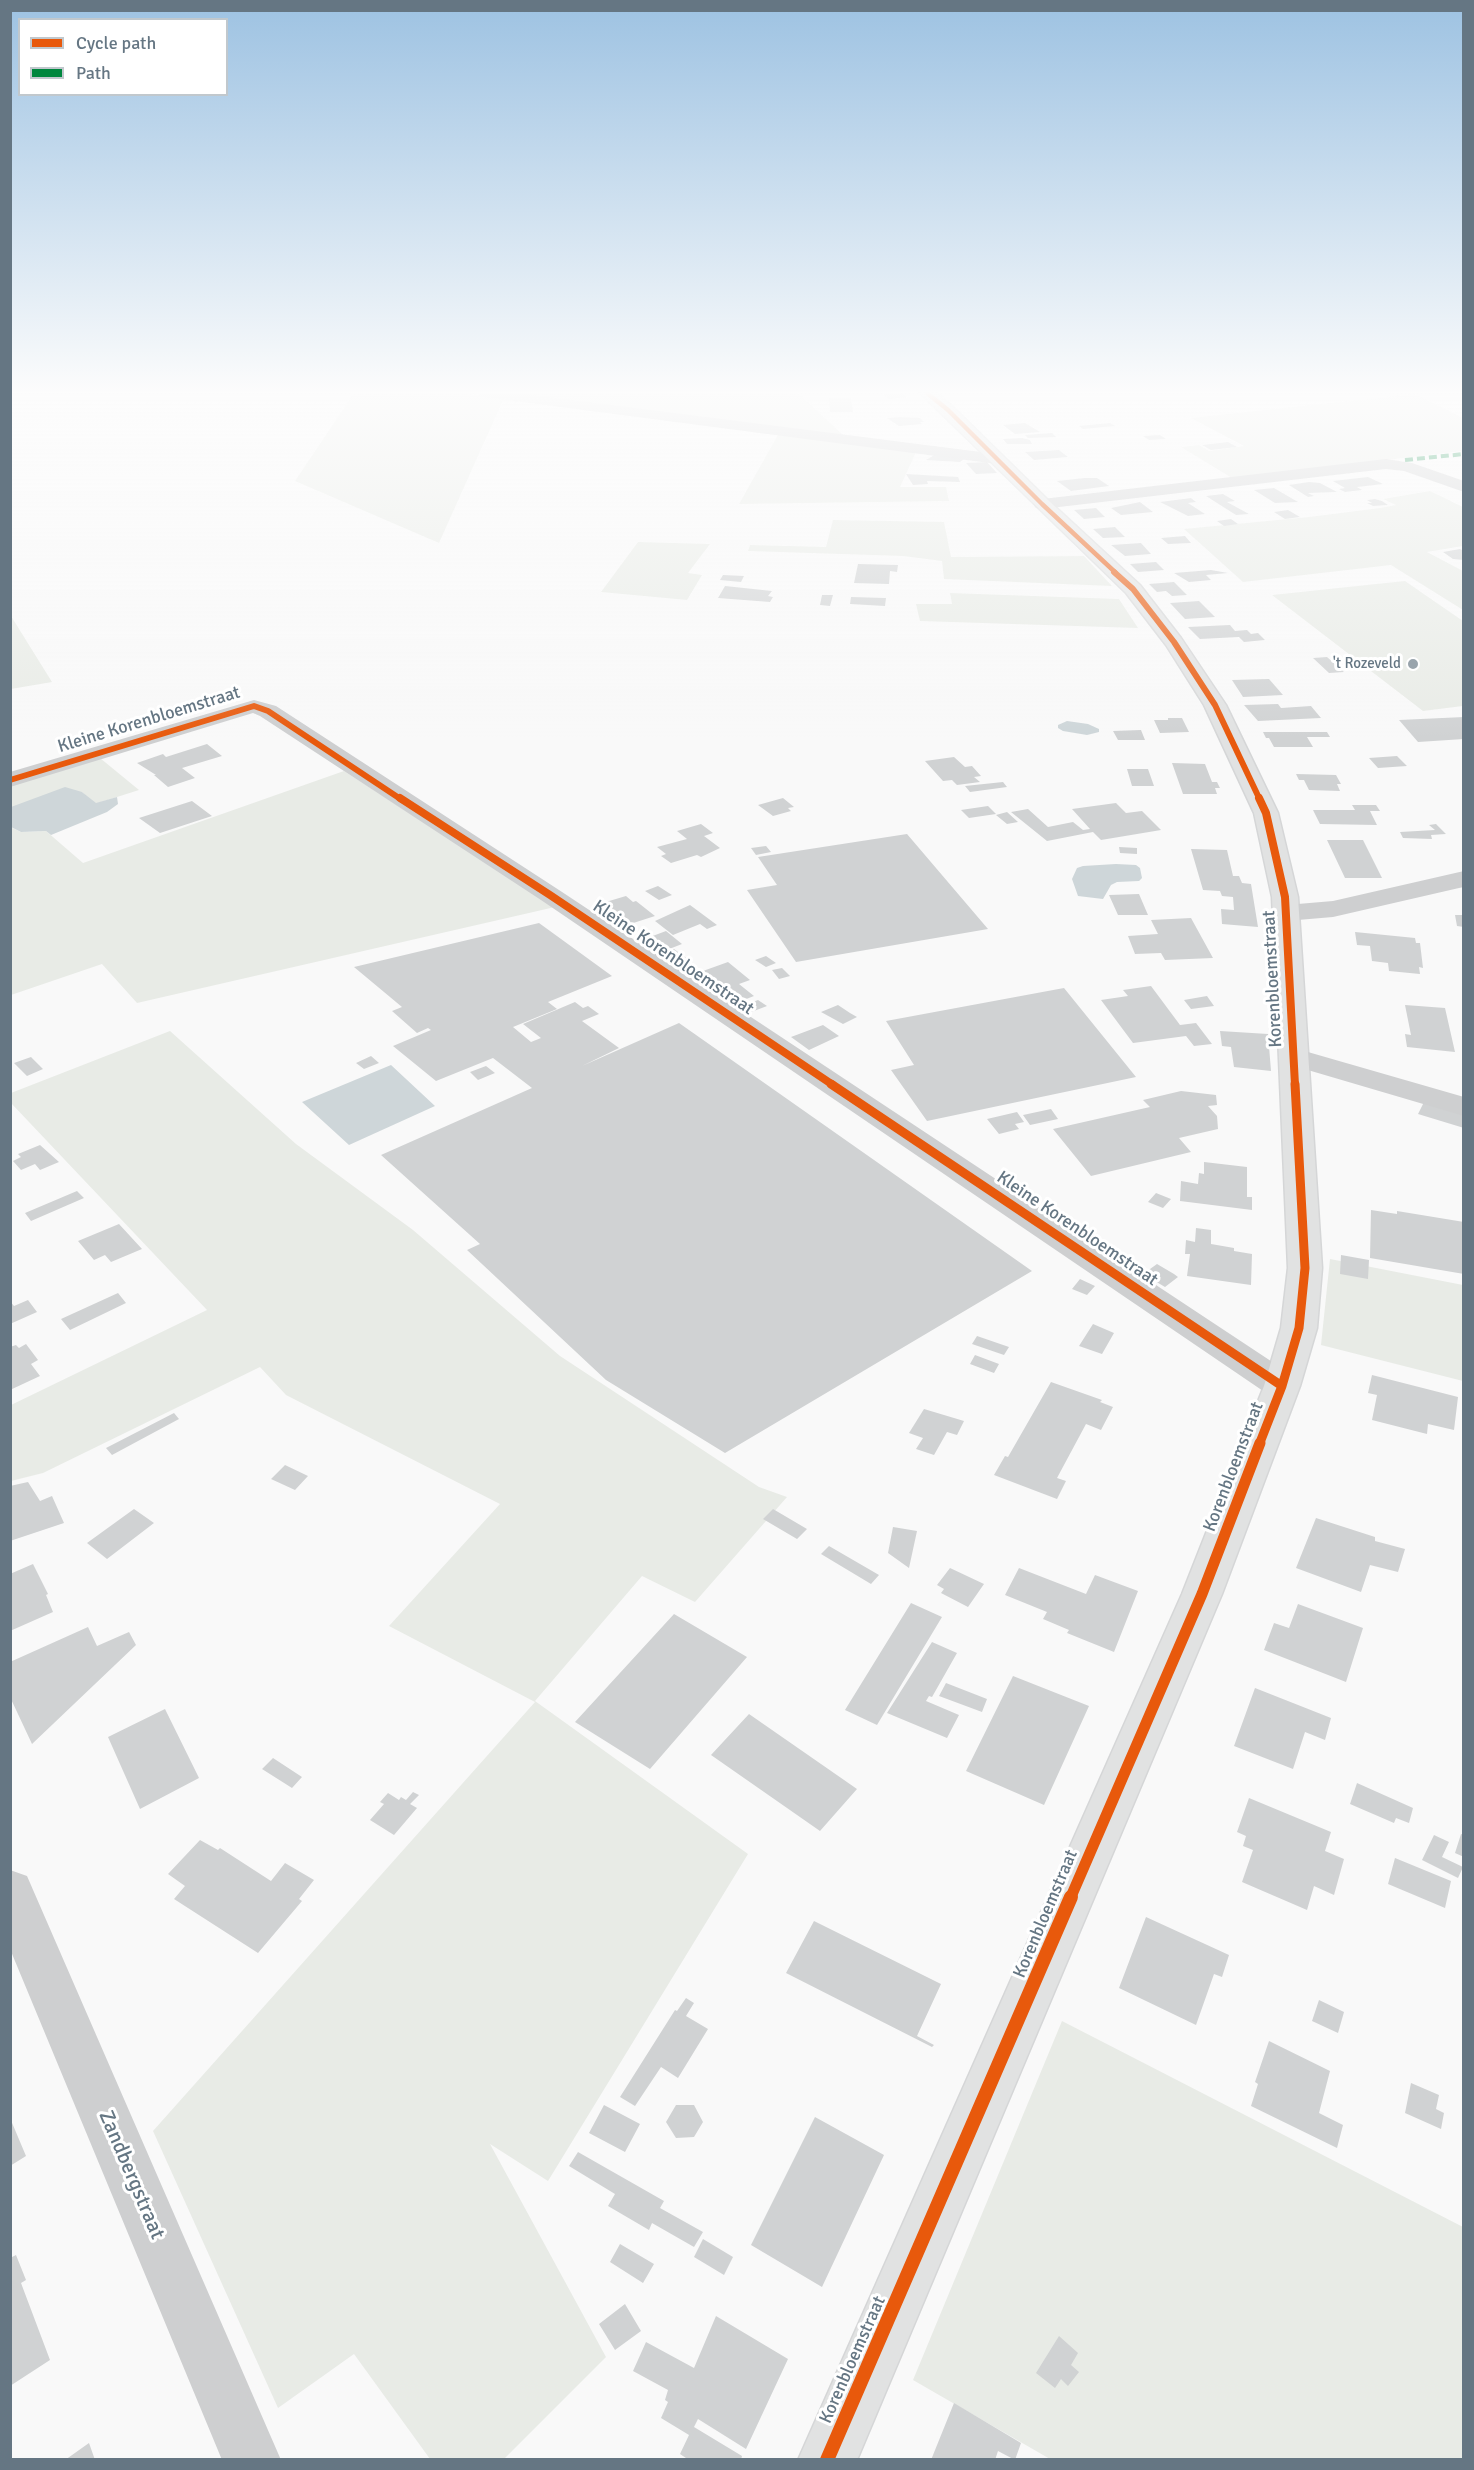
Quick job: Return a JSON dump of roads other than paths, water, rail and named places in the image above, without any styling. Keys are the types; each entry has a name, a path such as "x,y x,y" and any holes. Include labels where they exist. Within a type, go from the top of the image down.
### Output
{"street":[{"name":"Korenbloemstraat","path":"827,2460 1202,1594 1282,1386 1299,1328 1305,1268 1285,897 1266,813 1215,705 1174,642 1133,589 1047,508"},
{"name":"Kleine Korenbloemstraat","path":"10,780 254,706 268,711 550,895 1282,1386"},
{"path":"1286,913 1333,909 1464,878"},
{"path":"1294,1057 1464,1107"},
{"name":"Zandbergstraat","path":"10,1891 252,2460"}],"place":[{"name":"'t Rozeveld","path":"1413,664"}]}
